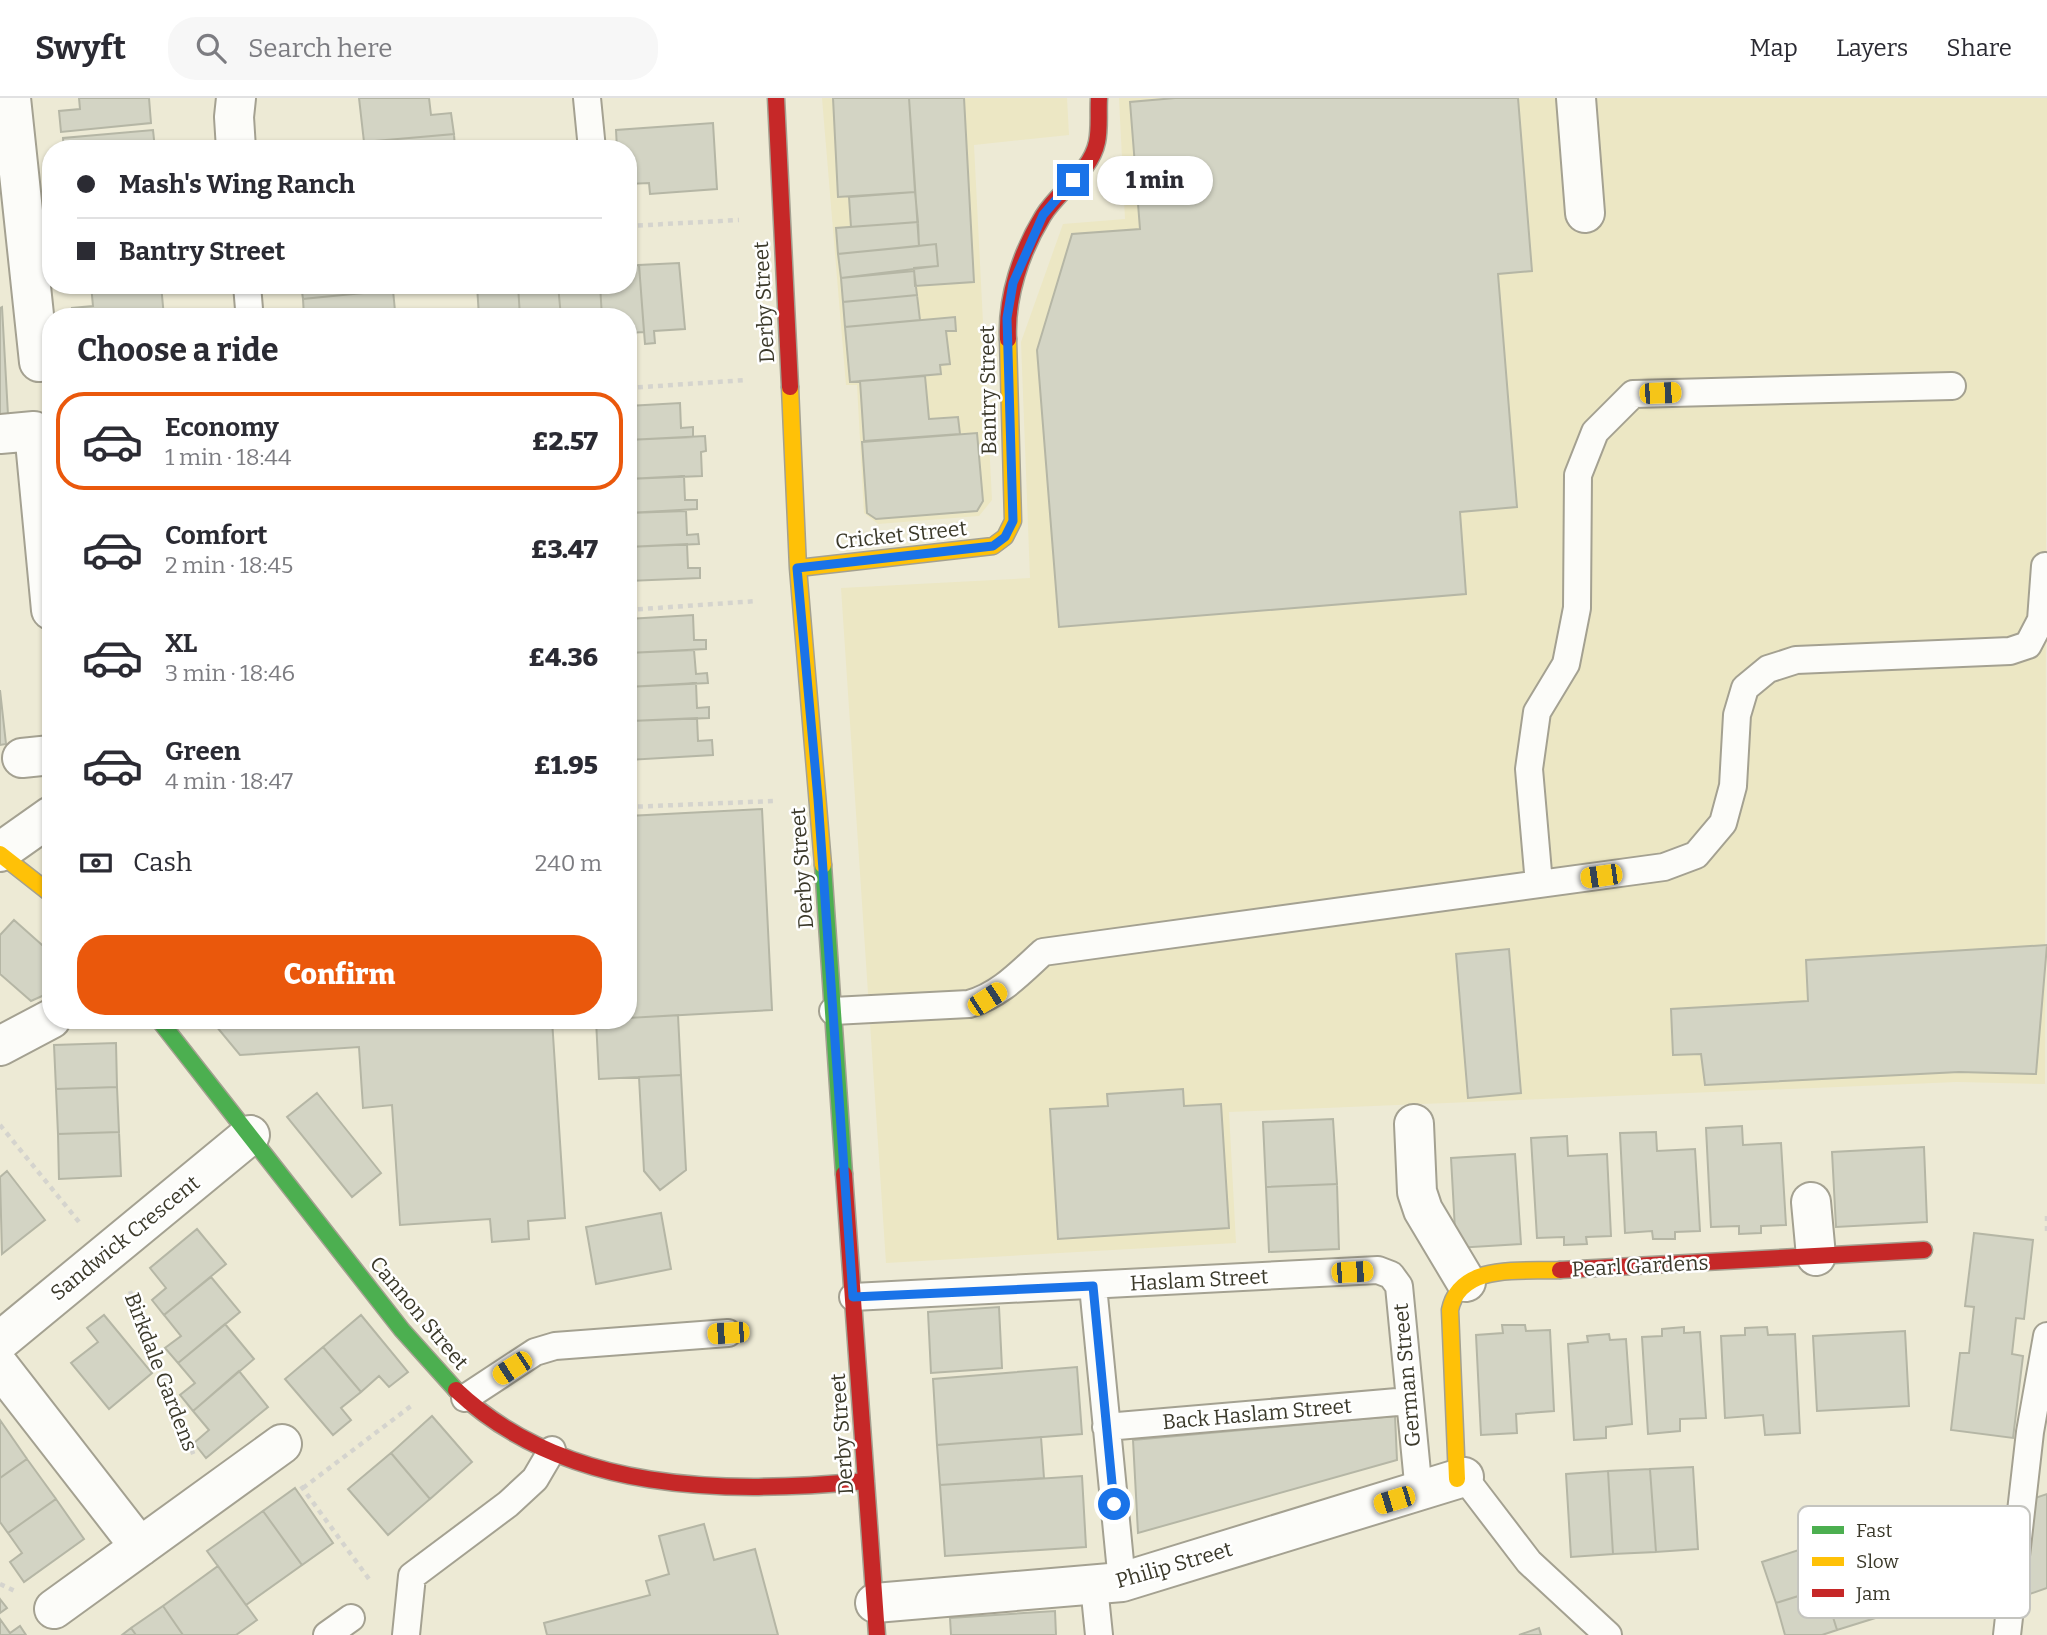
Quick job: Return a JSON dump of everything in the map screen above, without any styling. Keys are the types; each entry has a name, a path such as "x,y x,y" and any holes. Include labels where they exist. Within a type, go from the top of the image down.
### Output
{"street":[{"path":"11,98 11,219 39,362"},
{"path":"235,140 236,98"},
{"name":"Derby Street","path":"776,98 797,568 818,799 876,1619"},
{"name":"Bantry Street","path":"1005,537 1013,521 1007,318 1013,283 1043,215 1088,162 1097,143 1099,98"},
{"path":"1576,98 1584,214"},
{"path":"17,432 42,563"},
{"name":"Cricket Street","path":"797,568 993,546 1005,537"},
{"path":"42,823 0,853 42,887"},
{"path":"0,1046 42,1024"},
{"name":"Cannon Street","path":"166,1029 446,1379 490,1418 552,1450 603,1471 662,1485 706,1490 763,1491 866,1481"},
{"path":"1414,1124 1417,1192 1423,1210 1466,1282 1452,1297 1450,1310 1461,1478"},
{"name":"Sandwick Crescent","path":"0,1341 250,1135"},
{"path":"1811,1202 1816,1256"},
{"name":"Pearl Gardens","path":"1466,1282 1487,1274 1924,1250"},
{"path":"0,1367 140,1547"},
{"path":"54,1609 278,1446"},
{"name":"Philip Street","path":"876,1619 1108,1584 1419,1493 1461,1478"}],"lane":[{"path":"587,98 591,140"},
{"path":"1539,884 1529,769 1537,712 1566,664 1577,608 1578,475 1595,432 1633,394 1952,386"},
{"path":"833,1011 970,1004 987,999 1005,987 1043,952 1664,867 1696,855 1723,823 1733,786 1737,715 1745,688 1768,669 1796,660 2010,651 2028,645 2041,620 2045,566"},
{"name":"Haslam Street","path":"853,1297 1378,1270"},
{"name":"German Street","path":"1378,1270 1391,1275 1399,1286 1419,1493"},
{"path":"1093,1286 1106,1427 1108,1584 1099,1635"},
{"path":"465,1398 535,1352 555,1346 728,1333"},
{"path":"2027,1506 2039,1429 2047,1336"},
{"name":"Back Haslam Street","path":"1106,1427 1409,1401"},
{"path":"405,1635 412,1576 508,1504 535,1479 552,1450"},
{"path":"1461,1478 1529,1562 1608,1635"},
{"path":"327,1635 351,1618"}],"path":[{"path":"637,226 781,218"},
{"path":"637,387 788,378"},
{"path":"637,609 800,598"},
{"path":"637,807 818,799"},
{"name":"Birkdale Gardens","path":"0,1125 109,1251 209,1496"},
{"path":"2047,1216 2047,1231"},
{"path":"303,1488 446,1379"},
{"path":"278,1446 303,1488 369,1578"}],"shaded area":[{"path":"822,98 1067,98 1069,135 974,145 992,500 979,516 878,524 864,513 857,385 846,385"},
{"path":"1119,98 2047,98 2045,1084 1957,1082 1229,1112 1236,1243 886,1263 841,588 1030,578 1021,342 1063,224 1125,219"}],"building":[{"path":"79,98 149,98 151,123 61,132 59,111 80,109"},
{"path":"359,98 429,98 431,115 451,113 454,134 364,140"},
{"path":"833,98 909,98 915,192 838,197"},
{"path":"909,98 964,98 974,282 915,286 914,268 938,266 936,244 919,246"},
{"path":"1175,98 1518,98 1532,271 1498,274 1517,507 1460,512 1466,594 1059,627 1037,350 1072,234 1140,229 1130,102"},
{"path":"713,123 717,189 650,194 649,183 637,184 637,140 617,140 616,130"},
{"path":"153,130 154,140 63,140"},
{"path":"454,134 454,140 386,140"},
{"path":"915,192 918,222 851,227 849,197"},
{"path":"918,222 919,246 838,254 836,228"},
{"path":"936,244 938,266 841,278 838,254"},
{"path":"679,263 685,329 654,331 655,343 645,344 639,265"},
{"path":"637,265 644,332 637,332 637,308 601,308 601,294 637,294"},
{"path":"914,271 917,295 843,302 841,278"},
{"path":"92,294 162,294 163,308 72,308 93,306"},
{"path":"302,294 353,294 303,299"},
{"path":"353,294 393,294 395,308 304,308 303,299"},
{"path":"478,294 519,294 519,308 478,308"},
{"path":"519,294 559,294 560,308 519,308"},
{"path":"559,294 601,294 601,308 560,308"},
{"path":"917,295 920,320 845,327 843,302"},
{"path":"2,307 8,415 0,415"},
{"path":"955,317 956,331 946,331 950,364 940,365 941,374 850,382 845,327"},
{"path":"925,376 929,419 958,417 960,434 864,441 860,381"},
{"path":"680,403 681,428 693,427 693,437 637,440 637,405"},
{"path":"977,433 983,501 977,511 876,519 867,513 862,442"},
{"path":"705,436 706,451 701,452 702,476 637,479 637,440"},
{"path":"684,476 685,500 697,500 697,509 637,512 637,479"},
{"path":"686,511 687,535 698,534 699,544 637,547 637,513"},
{"path":"687,544 688,568 700,568 700,578 637,581 637,547"},
{"path":"693,615 694,640 706,640 706,649 637,653 637,618"},
{"path":"694,650 696,674 707,673 708,683 637,687 637,653"},
{"path":"696,683 697,708 709,707 709,718 637,721 637,686"},
{"path":"0,690 6,744 0,745"},
{"path":"697,718 698,741 712,740 713,755 637,759 637,721"},
{"path":"762,809 772,1010 637,1018 637,816"},
{"path":"14,920 42,945 42,996 31,1001 0,974 0,935"},
{"path":"2047,945 2036,1074 1959,1072 1705,1085 1701,1054 1673,1055 1671,1009 1808,1001 1806,960"},
{"path":"1509,949 1521,1093 1468,1098 1456,954"},
{"path":"678,1015 681,1075 599,1079 596,1029 637,1029 637,1018"},
{"path":"218,1029 553,1029 565,1218 528,1221 529,1239 492,1242 490,1219 400,1225 392,1105 363,1108 359,1047 240,1055"},
{"path":"116,1043 117,1087 56,1089 54,1045"},
{"path":"681,1075 686,1170 660,1190 644,1171 639,1077"},
{"path":"117,1087 119,1132 58,1134 56,1089"},
{"path":"1183,1089 1184,1106 1221,1104 1229,1228 1058,1239 1050,1109 1108,1106 1107,1094"},
{"path":"317,1093 381,1173 352,1197 287,1117"},
{"path":"1333,1119 1337,1184 1266,1187 1263,1122"},
{"path":"1742,1126 1743,1145 1781,1143 1786,1225 1761,1226 1761,1233 1739,1234 1739,1226 1711,1227 1706,1128"},
{"path":"119,1132 121,1176 59,1179 58,1134"},
{"path":"1656,1132 1657,1151 1695,1149 1700,1231 1675,1232 1675,1239 1653,1239 1652,1231 1625,1233 1620,1133"},
{"path":"1567,1136 1568,1156 1607,1154 1611,1236 1586,1237 1587,1244 1564,1245 1564,1237 1537,1238 1531,1138"},
{"path":"1924,1147 1927,1222 1836,1227 1832,1152"},
{"path":"1515,1154 1521,1244 1456,1248 1451,1158"},
{"path":"7,1171 45,1220 2,1254 0,1177"},
{"path":"1337,1184 1339,1249 1269,1252 1266,1187"},
{"path":"661,1213 671,1269 596,1284 586,1227"},
{"path":"197,1229 226,1264 164,1315 152,1300 166,1288 150,1268"},
{"path":"1974,1233 2033,1240 2024,1319 2016,1318 2012,1354 2023,1356 2013,1438 1951,1430 1960,1353 1969,1353 1974,1307 1965,1306"},
{"path":"211,1277 240,1312 178,1363 165,1348 181,1336 164,1315"},
{"path":"999,1307 1002,1368 931,1373 928,1312"},
{"path":"104,1315 152,1373 109,1409 71,1363 98,1342 87,1328"},
{"path":"361,1315 408,1372 389,1387 379,1376 361,1392 323,1347"},
{"path":"225,1324 254,1359 193,1411 180,1395 195,1383 178,1363"},
{"path":"1502,1325 1525,1325 1526,1331 1550,1330 1554,1411 1516,1414 1517,1433 1481,1435 1476,1335 1503,1333"},
{"path":"1684,1327 1684,1333 1700,1332 1706,1418 1680,1419 1680,1431 1648,1434 1642,1337 1662,1336 1662,1329"},
{"path":"1767,1327 1768,1335 1795,1334 1800,1433 1765,1435 1763,1415 1725,1418 1721,1336 1745,1335 1745,1328"},
{"path":"1905,1331 1909,1406 1817,1411 1813,1336"},
{"path":"1609,1334 1610,1340 1626,1339 1632,1424 1606,1427 1606,1438 1574,1440 1568,1344 1588,1342 1587,1336"},
{"path":"323,1347 361,1392 341,1408 351,1420 333,1435 285,1379"},
{"path":"1077,1367 1082,1434 937,1445 933,1379"},
{"path":"239,1371 268,1407 206,1458 194,1443 209,1430 193,1411"},
{"path":"432,1416 472,1462 430,1499 391,1453"},
{"path":"1395,1416 1397,1460 1138,1533 1133,1440"},
{"path":"0,1420 27,1459 0,1478"},
{"path":"1041,1437 1044,1478 940,1485 937,1445"},
{"path":"391,1453 430,1499 388,1535 348,1489"},
{"path":"27,1459 56,1499 8,1533 0,1522 0,1478"},
{"path":"1693,1467 1698,1549 1656,1552 1650,1469"},
{"path":"1650,1469 1656,1552 1613,1554 1608,1471"},
{"path":"1608,1471 1613,1554 1571,1557 1566,1474"},
{"path":"1082,1476 1086,1547 945,1556 940,1485"},
{"path":"295,1488 333,1543 302,1565 263,1511"},
{"path":"2047,1494 2047,1588 2030,1594 2030,1523 2032,1499"},
{"path":"56,1499 84,1539 24,1582 10,1562 22,1553 8,1533"},
{"path":"263,1511 302,1565 246,1605 207,1551"},
{"path":"704,1524 714,1560 755,1549 778,1635 547,1635 544,1623 650,1595 646,1581 669,1574 659,1536"},
{"path":"1798,1550 1798,1596 1776,1603 1762,1562"},
{"path":"218,1566 257,1620 236,1635 183,1635 163,1606"},
{"path":"1798,1596 1798,1618 1833,1618 1837,1630 1822,1635 1785,1635 1776,1603"},
{"path":"0,1599 7,1608 0,1613"},
{"path":"163,1606 183,1635 136,1635 131,1628"},
{"path":"1055,1611 1056,1635 951,1635 950,1618"},
{"path":"1833,1618 1875,1618 1837,1630"},
{"path":"0,1619 10,1633 20,1626 26,1635 0,1635"},
{"path":"131,1628 136,1635 122,1635"},
{"path":"1539,1628 1541,1635 1519,1635"}],"traffic: fast":[{"path":"823,865 844,1174"},
{"path":"166,1029 402,1330 456,1390"}],"traffic: slow":[{"path":"798,568 993,546 1005,537 1013,521 1008,339"},
{"path":"790,387 798,568 823,865"},
{"path":"0,854 42,887"},
{"path":"1457,1479 1450,1310 1456,1295 1466,1284 1495,1273 1560,1270"}],"traffic: jam":[{"path":"776,98 790,387"},
{"path":"1008,339 1016,275 1043,216 1094,153 1098,137 1099,98"},
{"path":"844,1174 877,1635"},
{"path":"1560,1270 1924,1250"},
{"path":"456,1390 499,1424 547,1450 597,1468 650,1479 704,1485 758,1487 866,1481"}],"route":[{"path":"1073,180 1043,215 1013,283 1007,318 1013,521 1005,537 993,546 797,568 818,799 853,1297 1093,1286 1114,1504"}]}
